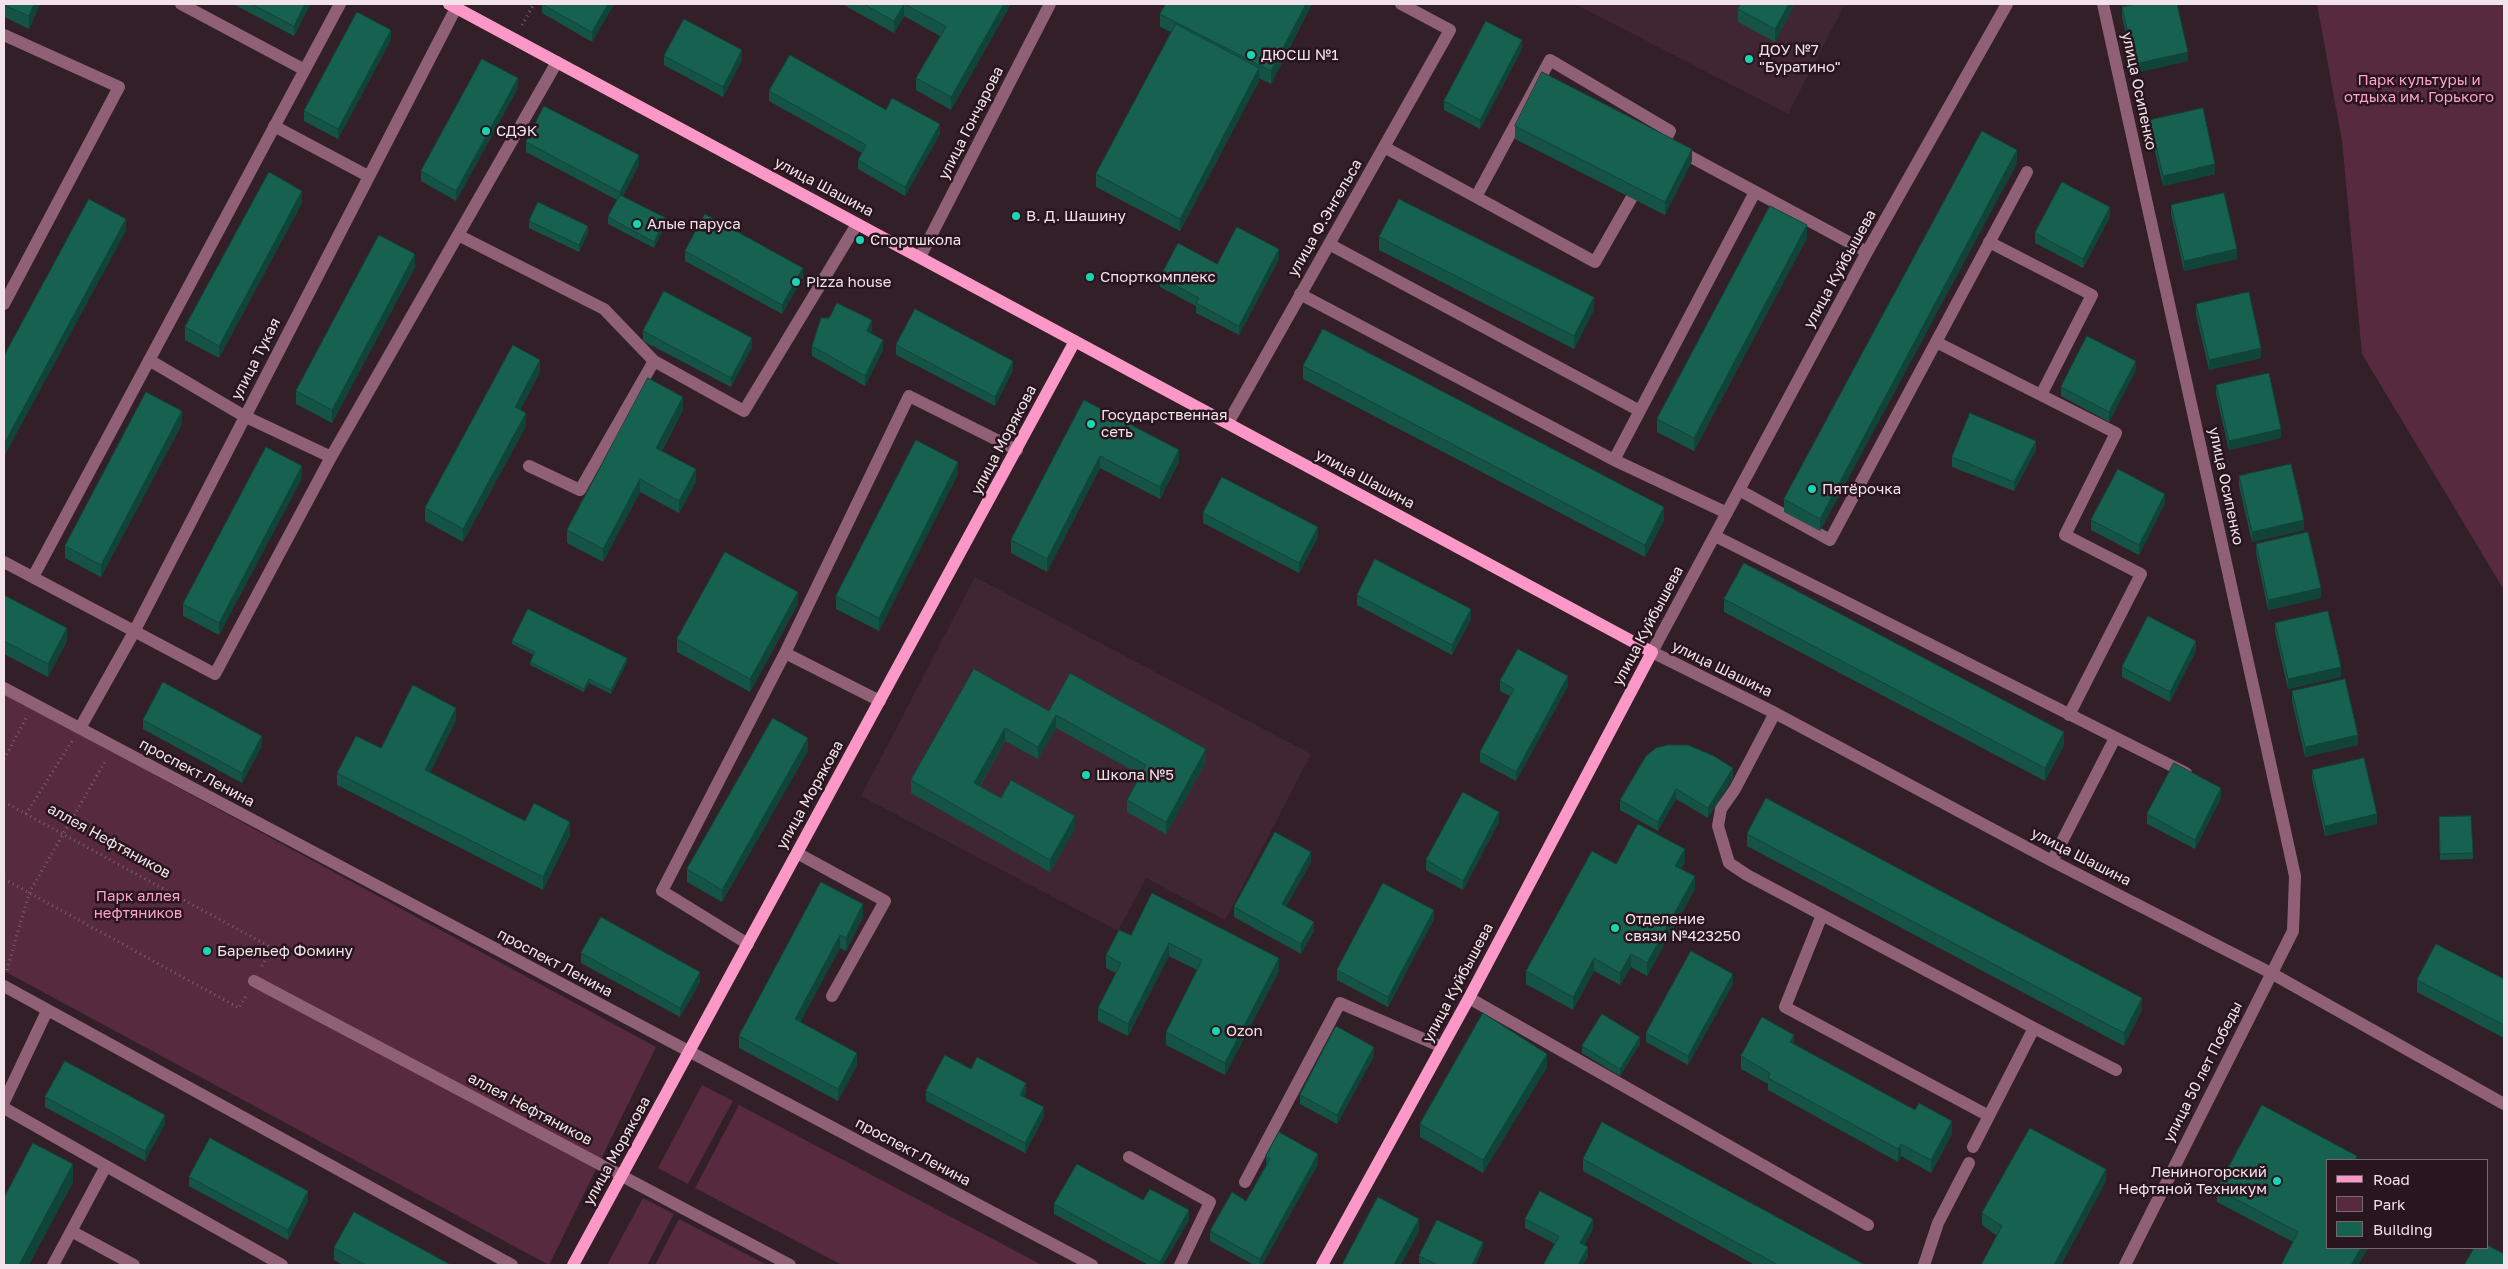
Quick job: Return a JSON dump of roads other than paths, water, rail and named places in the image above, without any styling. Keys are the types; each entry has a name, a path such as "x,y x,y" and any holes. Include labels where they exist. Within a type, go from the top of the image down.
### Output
{"main road":[{"name":"улица Шашина","path":"454,5 1652,652"},
{"name":"улица Морякова","path":"574,1265 1075,341"},
{"name":"улица Куйбышева","path":"1322,1265 1469,998 1652,652"}],"street":[{"path":"181,4 303,69"},
{"path":"33,577 303,69 340,4"},
{"name":"улица Гончарова","path":"920,257 1050,4"},
{"name":"улица Ф.Энгельса","path":"1228,423 1450,30 1400,4"},
{"name":"улица Куйбышева","path":"1652,652 1867,252 2007,4"},
{"name":"улица Осипенко","path":"2103,4 2295,876 2292,931 2271,973"},
{"name":"улица Тукая","path":"80,728 134,632 454,5"},
{"path":"4,35 119,87 4,304"},
{"path":"1384,147 1595,262 1670,131 1550,60 1476,197"},
{"path":"4,562 215,674 331,457 557,62"},
{"path":"274,126 368,176"},
{"path":"1664,142 1867,252"},
{"path":"1739,490 1830,540 2027,172"},
{"path":"1614,460 1755,192"},
{"path":"458,234 604,309 654,361 744,411 858,224"},
{"path":"1989,242 2092,295 2041,395"},
{"path":"1329,244 1640,411"},
{"path":"1300,294 1614,460 1727,513"},
{"path":"1936,342 2116,433 2065,535 2141,574 2069,715"},
{"path":"149,360 244,416 331,457"},
{"path":"529,466 580,490 654,361"},
{"path":"748,944 662,891 785,653 909,396 1017,450"},
{"path":"1715,536 2198,779"},
{"name":"улица Шашина","path":"1652,652 1775,713 2052,860 2271,973 2504,1104"},
{"path":"785,653 880,701"},
{"name":"проспект Ленина","path":"4,688 1092,1265"},
{"path":"1775,713 1735,789 1721,809 1718,826 1729,863 1747,875 2116,1070"},
{"path":"2052,860 2115,738"},
{"path":"797,853 885,901 832,996"},
{"path":"1822,915 1785,1007 1990,1116"},
{"name":"улица 50 лет Победы","path":"2124,1265 2271,973"},
{"path":"5,980 47,1011 512,1265"},
{"name":"аллея Нефтяников","path":"254,981 790,1265"},
{"path":"1469,998 1868,1225"},
{"path":"1245,1182 1340,1003 1442,1047"},
{"path":"4,1102 47,1011"},
{"path":"1973,1147 2034,1028"},
{"path":"4,1108 282,1265"},
{"path":"1128,1157 1210,1202 1180,1265"},
{"path":"1924,1265 1938,1223 1969,1163"},
{"path":"53,1265 106,1166"},
{"path":"71,1230 134,1265"}],"place":[{"name":"ДЮСШ №1","path":"1251,55"},
{"name":"ДОУ №7 \"Буратино\"","path":"1749,59"},
{"name":"СДЭК","path":"486,131"},
{"name":"В. Д. Шашину","path":"1016,216"},
{"name":"Алые паруса","path":"637,224"},
{"name":"Спортшкола","path":"860,240"},
{"name":"Спорткомплекс","path":"1090,277"},
{"name":"Pizza house","path":"796,282"},
{"name":"Государственная сеть","path":"1091,424"},
{"name":"Пятёрочка","path":"1812,489"},
{"name":"Школа №5","path":"1086,775"},
{"name":"Отделение связи №423250","path":"1615,928"},
{"name":"Барельеф Фомину","path":"207,951"},
{"name":"Ozon","path":"1216,1031"},
{"name":"Лениногорский Нефтяной Техникум","path":"2277,1181"}],"park label":[{"name":"Парк культуры и отдыха им. Горького","path":"2419,88"},
{"name":"Парк аллея нефтяников","path":"138,904"}]}
